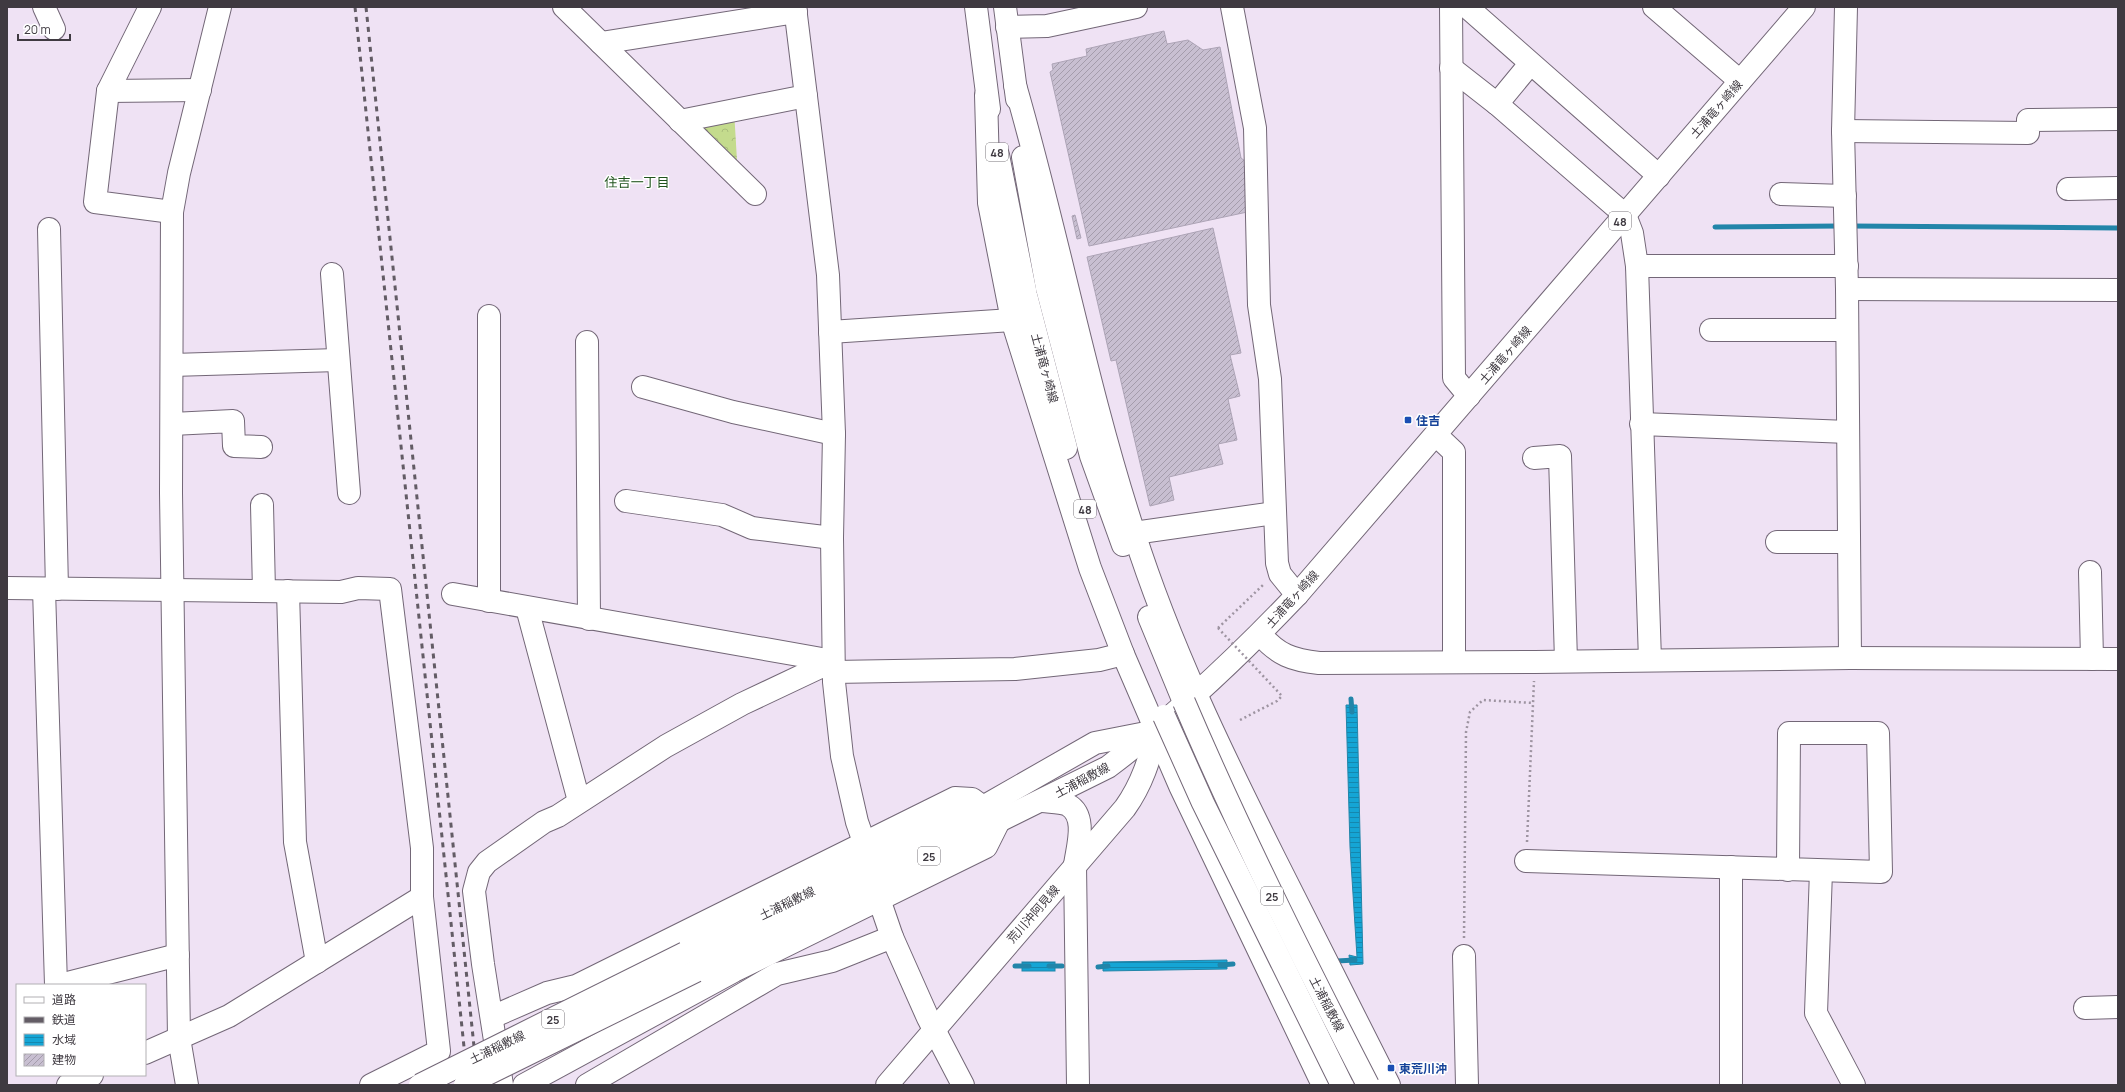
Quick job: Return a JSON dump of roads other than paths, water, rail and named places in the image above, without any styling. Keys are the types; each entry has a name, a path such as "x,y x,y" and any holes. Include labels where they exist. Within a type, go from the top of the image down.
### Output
{"street":[{"path":"44,7 54,29"},
{"path":"150,7 108,91 95,202 172,212"},
{"path":"187,1085 179,1038 172,424 172,212 220,7"},
{"path":"564,7 755,194"},
{"name":"土浦竜ヶ崎線","path":"976,7 986,95 1037,292 1078,489 1103,564 1160,723"},
{"path":"1006,17 1047,26 1136,7"},
{"path":"1232,7 1255,128 1259,305 1270,379 1274,513 1278,568 1280,574 1297,595"},
{"path":"1450,7 1454,378 1469,396"},
{"path":"1467,7 1659,176"},
{"path":"1654,7 1740,81"},
{"name":"土浦竜ヶ崎線","path":"1006,17 1025,172 1037,292 1091,456 1159,646 1190,698 1260,634 1297,595 1804,7"},
{"path":"1846,7 1844,131 1847,266 1850,658"},
{"path":"601,43 795,9 828,275 834,434 832,538 833,666 842,756 857,822 864,842"},
{"path":"1497,104 1530,64"},
{"path":"1451,68 1497,104 1625,215 1634,239 1637,266 1650,660"},
{"path":"1015,85 1040,172 1065,280 1134,533 1168,627 1190,698 1231,770 1389,1085"},
{"path":"108,91 200,90"},
{"path":"986,95 989,203 1012,320 1088,560 1123,654 1160,723 1192,811 1323,1085"},
{"path":"680,120 806,96"},
{"path":"1844,131 2028,132 2028,120 2118,119"},
{"path":"2068,189 2118,188"},
{"path":"1781,194 1845,196"},
{"path":"50,229 50,589 56,984"},
{"path":"1637,266 1847,266"},
{"path":"332,274 349,494"},
{"path":"1847,289 2118,290"},
{"path":"489,316 489,601"},
{"path":"830,332 1012,320"},
{"path":"1711,330 1847,330"},
{"path":"587,342 589,619"},
{"path":"172,365 338,360"},
{"path":"643,387 733,412 834,434"},
{"path":"172,424 233,421 234,446 261,447"},
{"path":"1642,424 1848,432"},
{"path":"1436,435 1454,452 1454,662"},
{"path":"1534,458 1560,456 1566,661"},
{"path":"626,501 722,515 752,528 832,538"},
{"path":"262,505 264,591"},
{"path":"1134,533 1274,513"},
{"path":"1777,542 1848,542"},
{"path":"2090,572 2092,659"},
{"path":"7,588 341,592 358,588 390,589 422,848 422,897 439,1051 371,1085"},
{"path":"288,591 295,842 317,962"},
{"path":"453,594 833,666 1015,669 1100,660 1123,654"},
{"path":"527,608 579,801"},
{"path":"1260,634 1280,654 1298,660 1319,663 1850,658 2118,659"},
{"path":"502,1085 474,891 479,872 487,862 544,822 558,816 666,746 742,704 833,666"},
{"name":"土浦稲敷線","path":"420,1085 1043,801 1108,767 1190,698 1223,794 1285,922 1368,1085"},
{"name":"土浦稲敷線","path":"465,1085 691,962 983,807 1095,743 1160,723"},
{"name":"土浦稲敷線","path":"1160,723 1203,803 1342,1085"},
{"name":"荒川沖阿見線","path":"887,1085 1133,797 1149,761 1160,723"},
{"path":"1526,861 1788,870 1881,872 1878,733 1789,733 1788,870"},
{"path":"492,1017 547,993 576,986 955,798 972,799 983,807"},
{"path":"1043,801 1068,805 1077,814 1080,828 1075,865 1078,1085"},
{"path":"524,1085 734,971 986,847 998,822"},
{"path":"1731,867 1731,1085"},
{"path":"1821,871 1816,1013 1854,1085"},
{"path":"146,1053 228,1016 422,897"},
{"path":"878,899 892,937 934,1030 963,1085"},
{"path":"587,1085 778,974 832,961 892,937"},
{"path":"64,984 178,955"},
{"path":"1464,956 1467,1085"},
{"path":"761,958 770,978"},
{"path":"734,971 745,992"},
{"path":"2085,1008 2118,1007"},
{"path":"68,1085 90,1076"}],"water":[{"path":"1346,705 1357,705 1363,964 1350,965 1349,955 1357,957 1350,847"},
{"path":"1227,960 1227,969 1103,971 1103,962"},
{"path":"1022,962 1055,962 1055,971 1022,971"}],"waterway":[{"path":"1715,227 1840,226"},
{"path":"1850,226 2118,228"},
{"path":"1351,699 1352,712"},
{"path":"1337,961 1355,960"},
{"path":"1220,965 1233,964"},
{"path":"1015,966 1029,966"},
{"path":"1049,966 1062,966"},
{"path":"1098,967 1108,966"}],"railway":[{"path":"355,7 468,1085"},
{"path":"366,7 478,1085"}],"place":[{"name":"住吉","path":"1408,420"},
{"name":"東荒川沖","path":"1391,1068"}],"district":[{"name":"住吉一丁目","path":"637,182"}]}
